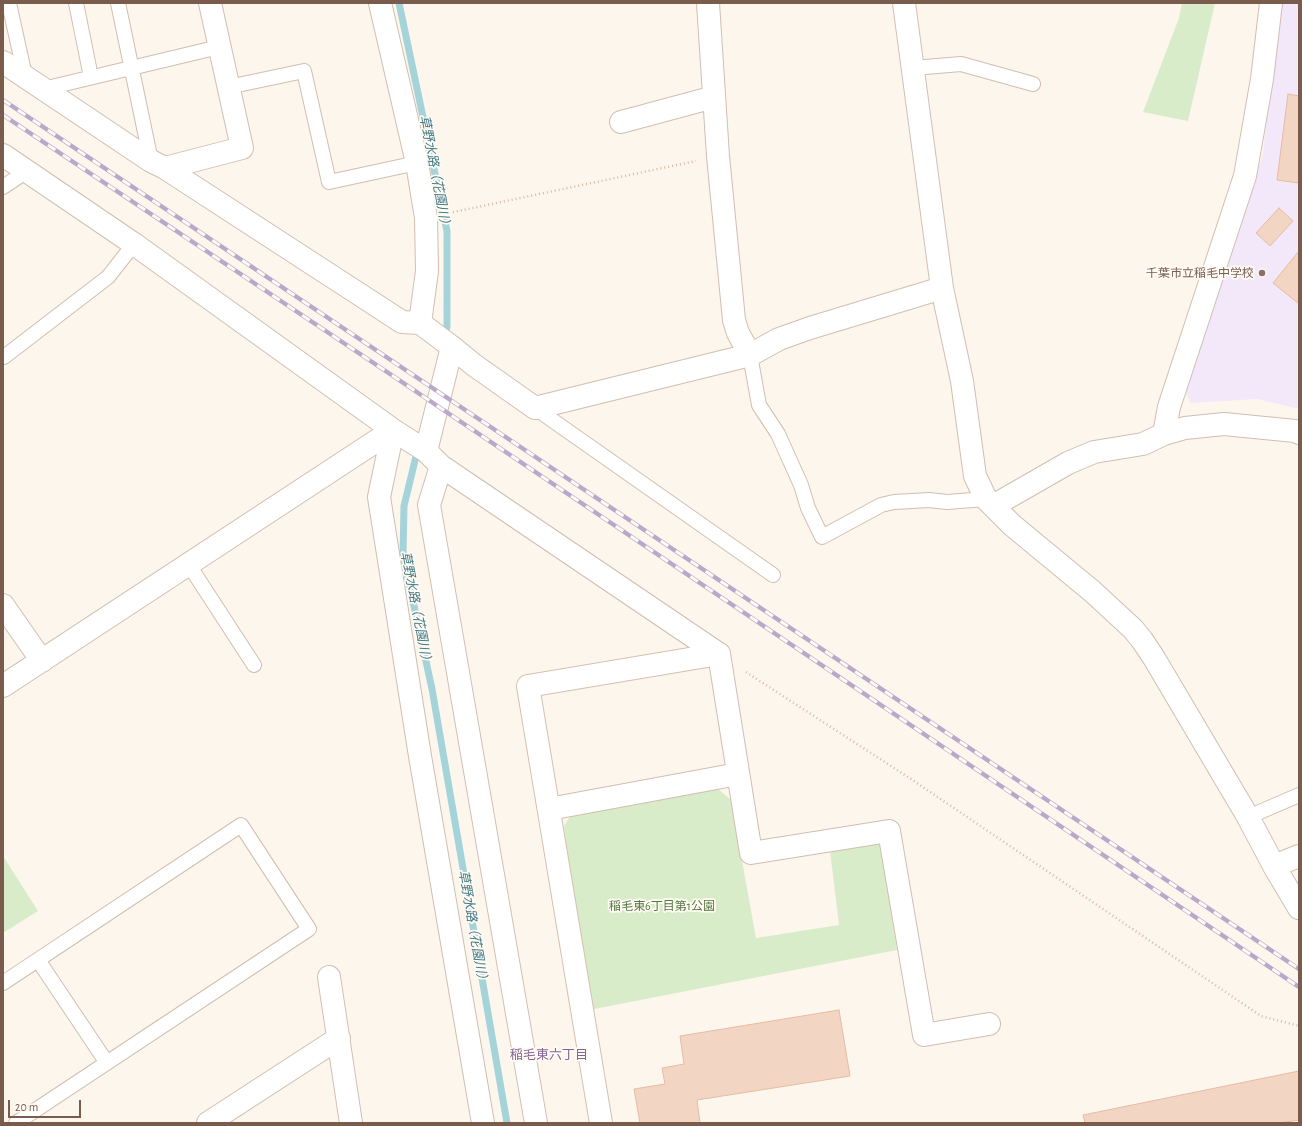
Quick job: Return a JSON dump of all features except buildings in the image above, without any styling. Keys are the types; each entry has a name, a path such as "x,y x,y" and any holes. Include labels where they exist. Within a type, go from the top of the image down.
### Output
{"street":[{"path":"158,164 242,148 210,3"},
{"path":"380,3 417,163 426,218 427,271 420,323"},
{"path":"708,3 718,156 734,320 738,333 750,355"},
{"path":"904,3 942,288 962,381 975,476 989,502 1012,525 1093,592 1134,629 1154,658 1248,817 1274,866 1299,908"},
{"path":"1164,434 1169,407 1245,176 1262,79 1271,3"},
{"path":"3,62 402,322 420,323 474,365 535,408 750,355 779,339 810,328 942,288"},
{"path":"621,122 714,97"},
{"path":"3,155 134,244 434,459 719,654 751,853 888,831 924,1035 989,1024"},
{"path":"452,347 434,459 429,505 536,1123"},
{"path":"989,502 1068,463 1094,452 1143,444 1164,434 1185,428 1224,424 1295,431 1299,433"},
{"path":"3,686 393,430"},
{"path":"393,430 379,497 418,748 483,1123"},
{"path":"3,605 42,661"},
{"path":"602,1123 528,686 719,654"},
{"path":"549,809 738,774"},
{"path":"1274,866 1299,856"},
{"path":"329,977 351,1123"},
{"path":"208,1123 339,1038"}],"lane":[{"path":"9,3 25,76"},
{"path":"76,3 91,77"},
{"path":"118,3 132,68 158,164"},
{"path":"43,89 219,47"},
{"path":"913,68 961,64 1034,84"},
{"path":"228,87 304,71 329,182 417,163"},
{"path":"3,187 26,171"},
{"path":"4,357 108,277 134,244"},
{"path":"750,355 759,405 778,434 801,485 808,508 822,537 880,506 894,502 929,500 947,502 989,502"},
{"path":"535,408 773,575"},
{"path":"189,564 254,665"},
{"path":"1248,817 1299,795"},
{"path":"3,983 241,826 309,929 16,1123"},
{"path":"38,960 107,1063"}],"path":[{"path":"460,210 718,156"},
{"path":"719,654 917,784 1261,1016 1299,1026"}],"shaded area":[{"name":"千葉市立稲毛中学校","path":"1277,3 1299,3 1299,409 1257,399 1191,403 1185,392 1263,154"}],"green space":[{"path":"1182,3 1215,3 1188,121 1143,112 1179,18"},
{"name":"稲毛東6丁目第1公園","path":"717,788 731,800 756,938 839,925 830,851 874,843 882,846 897,950 589,1010 564,826 571,815"},
{"path":"3,856 38,911 3,933"}],"waterway":[{"name":"草野水路（花園川）","path":"399,3 447,231 447,326 445,337"},
{"name":"草野水路（花園川）","path":"418,448 404,506 403,555 432,689 507,1123"}],"railway":[{"path":"3,100 1299,969"},
{"path":"3,115 1299,987"}],"place":[{"name":"千葉市立稲毛中学校","path":"1262,273"}],"district":[{"name":"稲毛東六丁目","path":"549,1055"}]}
